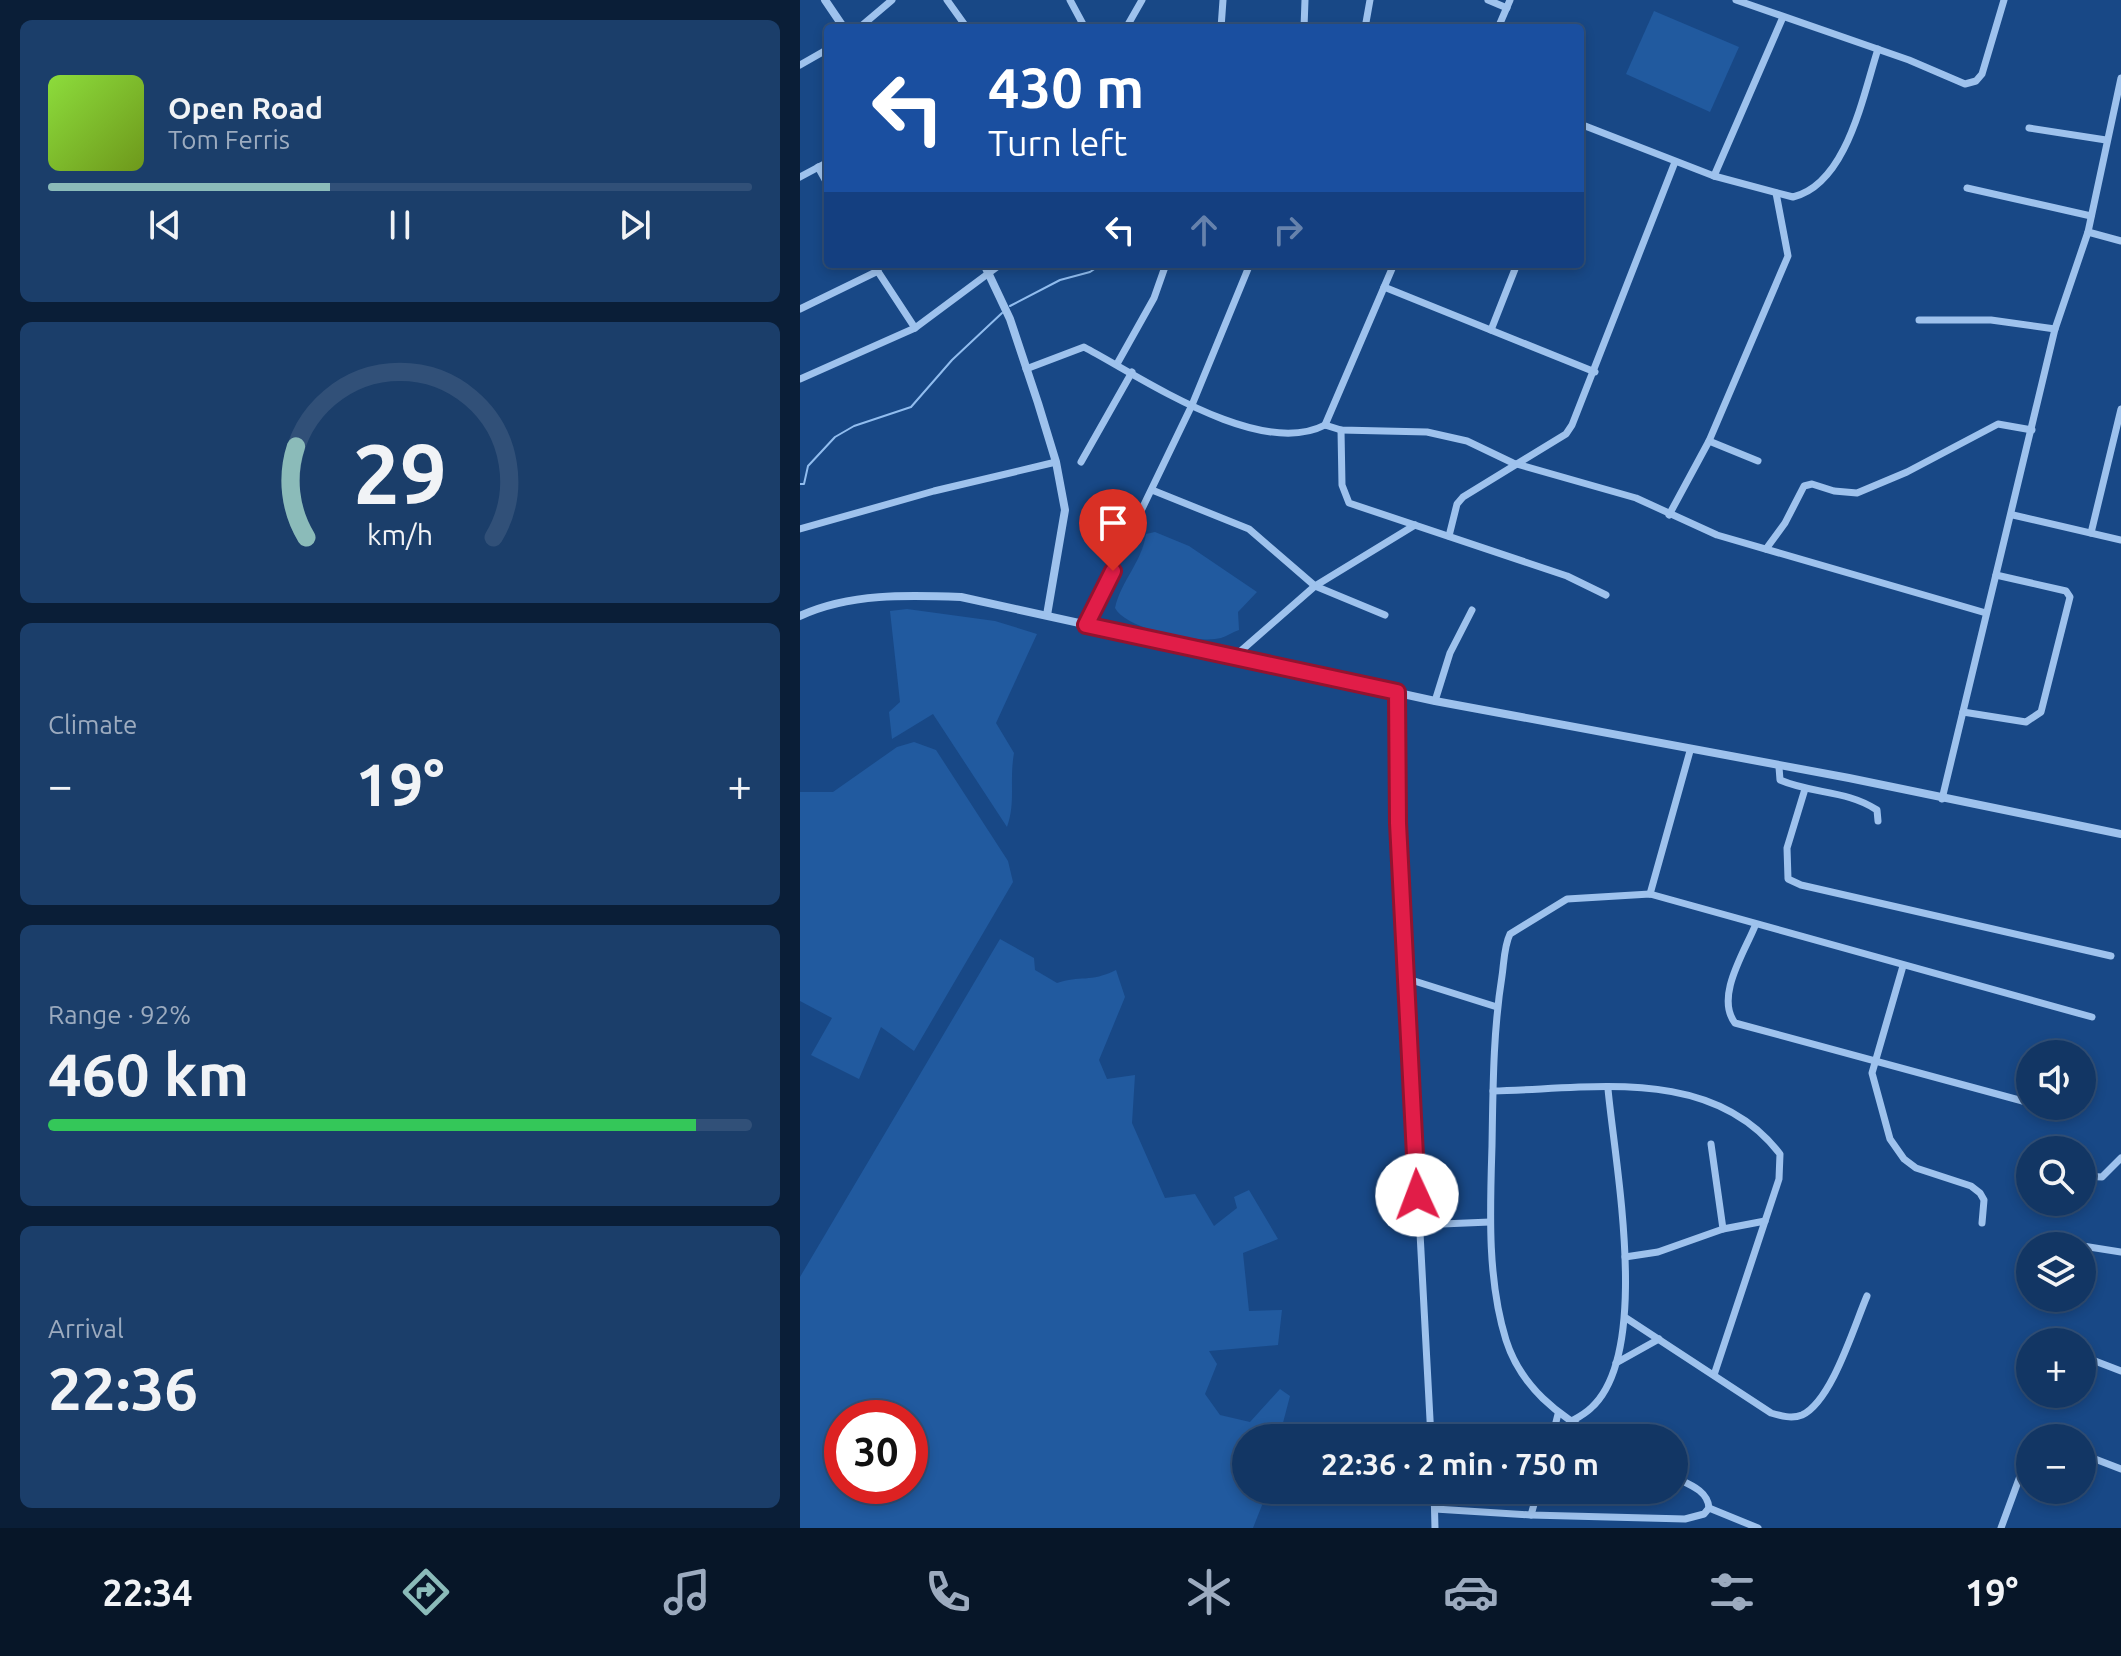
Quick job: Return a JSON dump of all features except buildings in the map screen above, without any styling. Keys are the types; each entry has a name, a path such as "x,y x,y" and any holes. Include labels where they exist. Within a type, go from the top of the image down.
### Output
{"street":[{"path":"825,0 841,24"},
{"path":"864,24 892,0"},
{"path":"947,0 964,24"},
{"path":"1070,0 1083,24"},
{"path":"1221,24 1223,0"},
{"path":"1304,24 1305,0"},
{"path":"1366,24 1370,0"},
{"path":"1488,0 1508,4 1500,24"},
{"path":"1736,0 1878,49 1965,84 1976,81 1982,74 2004,0"},
{"path":"1128,24 1137,2"},
{"path":"1714,176 1783,17"},
{"path":"1584,126 1714,176 1793,197 1803,194 1825,175 1846,147 1878,49"},
{"path":"800,65 824,51"},
{"path":"1942,799 1986,613 2013,515 2055,329 2088,232 2121,78"},
{"path":"2029,128 2106,140"},
{"path":"1449,536 1457,504 1463,497 1513,463 1566,434 1595,372 1675,162"},
{"path":"800,177 824,164"},
{"path":"818,167 824,178"},
{"path":"1967,188 2091,216"},
{"path":"1669,515 1709,441 1788,256 1776,193"},
{"path":"2088,232 2121,241"},
{"path":"800,309 875,268 915,328"},
{"path":"800,379 915,328 986,268 1010,319 1056,462 1065,510 1047,615"},
{"path":"1117,364 1154,298 1165,268"},
{"path":"1086,625 1192,405 1248,268"},
{"path":"1026,369 1084,347 1192,405 1252,430 1281,436 1311,432 1325,425 1392,268"},
{"path":"1491,330 1515,268"},
{"path":"1384,287 1595,372"},
{"path":"1919,320 1991,320 2055,329"},
{"path":"1081,462 1132,372"},
{"path":"2091,533 2117,445 2121,409"},
{"path":"1766,549 1785,523 1804,486 1812,484 1834,491 1857,493 1907,472 1998,424 2032,430"},
{"path":"1325,425 1341,430 1427,432 1467,441 1513,463 1605,487 1717,535 1986,613"},
{"path":"1341,430 1342,485 1349,503 1567,576 1606,595"},
{"path":"1709,441 1758,461"},
{"path":"800,529 934,491 1056,462"},
{"path":"1152,490 1249,529 1315,586 1385,615"},
{"path":"2013,515 2121,540"},
{"path":"1235,656 1315,586 1415,525"},
{"path":"1963,712 2026,722 2035,720 2044,702 2070,597 2066,591 1996,575"},
{"path":"800,616 836,604 906,595 961,597 1435,701 1690,751 1849,778 2121,834"},
{"path":"1435,701 1450,653 1472,610"},
{"path":"1397,692 1398,823 1430,1424"},
{"path":"1650,894 1690,751"},
{"path":"1779,767 1780,780 1805,789 1848,795 1877,810 1878,821"},
{"path":"1848,795 1849,778"},
{"path":"1805,789 1787,848 1788,879 1801,885 2111,956"},
{"path":"1574,1424 1558,1414 1532,1389 1506,1340 1490,1222 1497,1007 1510,934 1567,899 1650,894 1755,926 2092,1017"},
{"path":"1755,926 1726,998 1728,1014 1735,1023 2016,1099"},
{"path":"1903,966 1873,1062 1874,1083 1896,1150 1916,1168 1971,1186 1980,1193 1984,1200 1982,1223"},
{"path":"1408,979 1497,1007"},
{"path":"1493,1091 1658,1087 1705,1099 1745,1118 1780,1154 1779,1179 1714,1375"},
{"path":"1570,1422 1592,1408 1616,1363 1626,1318 1625,1257 1608,1089"},
{"path":"1711,1144 1723,1229"},
{"path":"2096,1177 2102,1177 2121,1158"},
{"path":"1625,1257 1658,1252 1723,1229 1765,1221"},
{"path":"1418,1225 1490,1222"},
{"path":"2096,1248 2121,1252"},
{"path":"1626,1318 1771,1413 1800,1416 1815,1406 1832,1380 1867,1296"},
{"path":"1616,1363 1659,1339"},
{"path":"2096,1361 2121,1371"},
{"path":"1556,1424 1558,1414"},
{"path":"2096,1459 2121,1469"},
{"path":"1435,1509 1685,1519 1704,1514 1709,1508 1709,1501 1688,1485"},
{"path":"2001,1528 2016,1487"},
{"path":"1435,1504 1435,1528"},
{"path":"1531,1515 1534,1504"},
{"path":"1709,1508 1758,1528"},
{"path":"1684,1528 1685,1519"}],"shaded area":[{"path":"1654,11 1739,47 1710,112 1626,74"},
{"path":"1155,532 1189,546 1257,592 1238,612 1239,630 1210,639 1164,634 1133,623 1115,608 1146,534"},
{"path":"907,609 995,621 1037,634 996,723 1014,753 1007,827 933,714 892,739 889,712 900,702 890,611"},
{"path":"914,742 936,750 1008,861 1013,882 914,1051 881,1027 859,1079 811,1055 832,1018 800,1001 800,792 833,792 897,747"},
{"path":"1000,939 1034,958 1035,970 1057,983 1116,970 1125,997 1099,1060 1107,1079 1135,1075 1132,1123 1165,1198 1195,1194 1214,1226 1237,1208 1234,1197 1249,1190 1278,1239 1243,1253 1249,1311 1282,1310 1278,1345 1209,1351 1217,1364 1205,1394 1220,1415 1250,1422 1280,1389 1290,1396 1283,1424 1232,1424 1232,1504 1262,1504 1253,1528 800,1528 800,1277"}],"waterway":[{"path":"1010,306 1060,280 1096,268"},
{"path":"800,484 804,484 808,466 835,437 854,426 911,407 952,360 1002,313"}],"route":[{"path":"1113,571 1086,625 1397,692 1398,823 1417,1195"}]}
